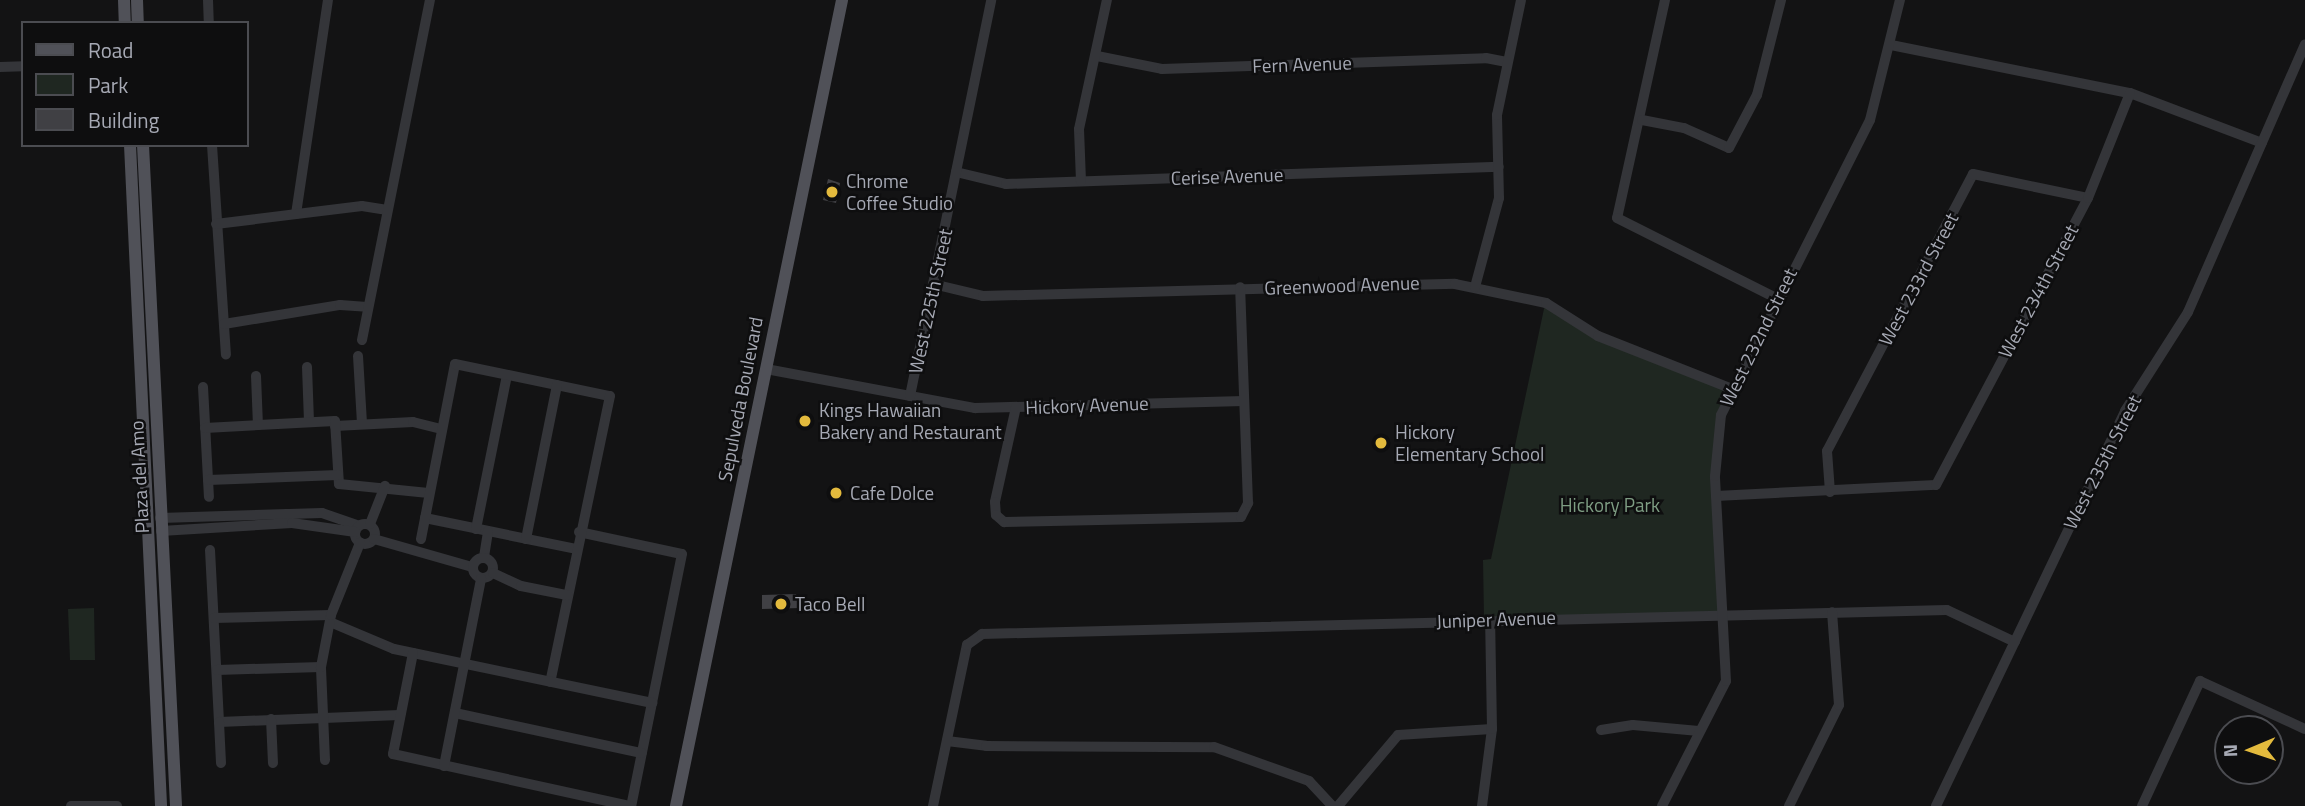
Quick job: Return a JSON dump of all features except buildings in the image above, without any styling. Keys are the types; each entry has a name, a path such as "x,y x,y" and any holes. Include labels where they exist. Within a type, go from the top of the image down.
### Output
{"main road":[{"path":"124,0 125,21"},
{"path":"138,0 138,21"},
{"name":"Sepulveda Boulevard","path":"676,806 842,0"},
{"name":"Plaza del Amo","path":"130,147 144,292"},
{"name":"Plaza del Amo","path":"143,147 144,292 162,806"},
{"name":"Plaza del Amo","path":"154,525 176,806"},
{"path":"161,781 175,781"}],"street":[{"path":"208,0 209,21"},
{"path":"296,214 328,0"},
{"path":"362,340 430,0"},
{"name":"West 225th Street","path":"910,396 991,0"},
{"path":"1081,181 1079,129 1097,56 1107,0"},
{"path":"1475,287 1499,198 1497,115 1521,0"},
{"path":"1665,0 1642,120 1617,218 1776,298"},
{"path":"1642,120 1684,128 1729,148 1757,95 1781,0"},
{"name":"West 232nd Street","path":"1662,806 1726,681 1725,612 1717,496 1717,435 1730,388 1870,120 1891,45 1900,0"},
{"name":"West 235th Street","path":"1936,806 2125,411 2188,312 2305,44"},
{"path":"1891,45 2130,93 2262,143"},
{"name":"Fern Avenue","path":"1097,56 1162,69 1486,58 1507,62"},
{"path":"0,67 21,66"},
{"name":"West 234th Street","path":"1830,492 1936,485 2088,198 2130,93"},
{"path":"212,147 226,355"},
{"name":"Cerise Avenue","path":"956,172 1006,184 1499,167"},
{"name":"West 233rd Street","path":"1830,492 1827,451 1973,174 2088,198"},
{"path":"216,224 362,206 386,210"},
{"name":"Greenwood Avenue","path":"933,284 983,296 1437,282 1475,287 1555,306 1598,336 1730,388"},
{"path":"1016,407 995,502 999,519 1010,524 1244,514 1240,287"},
{"path":"224,324 340,305 367,307"},
{"path":"358,356 362,424"},
{"path":"421,539 454,364 610,396 579,532 550,681"},
{"path":"307,367 309,422"},
{"name":"Hickory Avenue","path":"766,369 962,407 1244,401"},
{"path":"484,557 482,530 507,375"},
{"path":"256,376 258,425"},
{"path":"526,539 557,385"},
{"path":"203,387 209,497"},
{"path":"205,428 335,421 339,484 385,486 429,493"},
{"path":"335,426 414,422 442,429"},
{"path":"208,480 338,475"},
{"path":"325,760 321,667 330,619 360,543 362,527 385,486"},
{"path":"1717,496 1830,492"},
{"path":"154,525 322,513 362,527 374,539 472,567 481,579 444,766"},
{"path":"425,518 576,549"},
{"path":"414,653 393,754 630,806 682,554 579,532"},
{"path":"360,543 374,539"},
{"path":"210,550 221,763"},
{"path":"472,567 484,557"},
{"path":"484,557 491,561 493,573"},
{"path":"493,573 520,586 567,595"},
{"path":"481,579 493,573"},
{"name":"Juniper Avenue","path":"947,741 971,639 982,634 1725,612 1947,610 2015,642"},
{"path":"1789,806 1839,705 1832,612"},
{"path":"214,618 330,619 414,653 652,703"},
{"path":"1482,806 1492,729 1490,619"},
{"path":"217,670 321,667"},
{"path":"2142,806 2200,681 2305,729"},
{"path":"455,713 642,753"},
{"path":"219,722 400,715"},
{"path":"271,719 273,763"},
{"path":"1601,730 1633,724 1699,731"},
{"path":"1338,806 1398,735 1492,729"},
{"path":"933,806 947,741 986,746 1214,747 1309,781 1332,806"},
{"path":"71,806 117,804"}],"green space":[{"name":"Hickory Park","path":"1545,304 1576,324 1728,389 1715,435 1724,612 1484,618 1483,560 1491,559"},
{"path":"94,608 95,660 70,660 68,609"}],"place":[{"name":"Chrome Coffee Studio","path":"832,192"},
{"name":"Kings Hawaiian Bakery and Restaurant","path":"805,421"},
{"name":"Hickory Elementary School","path":"1381,443"},
{"name":"Cafe Dolce","path":"836,493"},
{"name":"Taco Bell","path":"781,604"}]}
